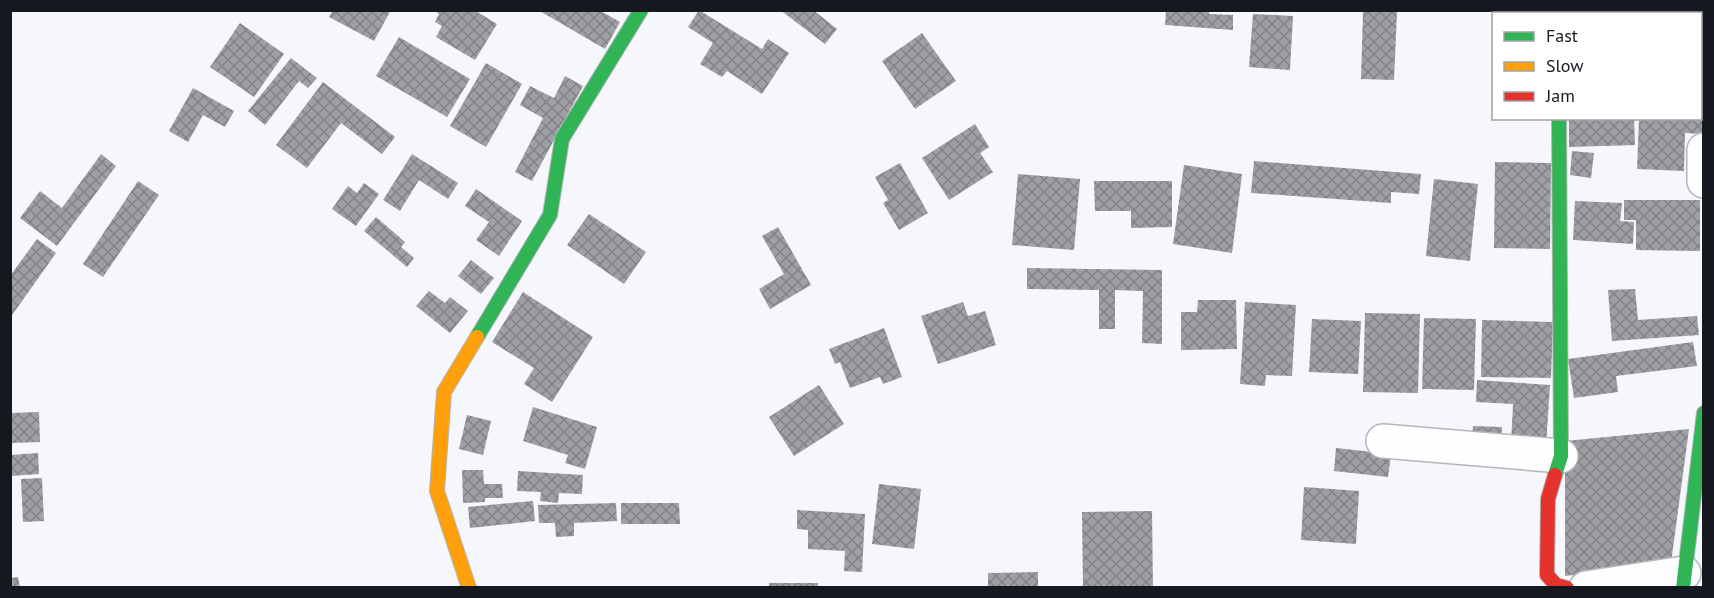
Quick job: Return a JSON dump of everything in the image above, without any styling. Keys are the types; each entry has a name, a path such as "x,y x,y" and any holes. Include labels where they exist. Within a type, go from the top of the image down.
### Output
{"street":[{"path":"469,588 437,491 444,392 550,215 562,139 641,10"},
{"path":"1559,120 1561,456 1548,499 1547,575 1556,585 1567,588"},
{"path":"1704,150 1704,181"},
{"path":"1586,588 1683,580 1704,412"},
{"path":"1383,441 1561,456"}],"building":[{"path":"333,10 391,10 374,41 329,17"},
{"path":"434,10 474,10 497,24 475,60 436,37 442,26 435,22 439,14"},
{"path":"538,10 599,10 620,22 605,49"},
{"path":"699,10 762,49 768,39 789,53 762,94 727,71 722,77 700,64 713,43 688,27"},
{"path":"780,10 813,10 837,29 825,44"},
{"path":"1166,10 1209,10 1209,14 1233,15 1233,30 1165,25"},
{"path":"1515,10 1548,10 1548,12 1515,12"},
{"path":"1611,10 1638,10 1638,12 1610,12"},
{"path":"1363,11 1397,12 1394,80 1361,79"},
{"path":"1253,14 1293,16 1290,70 1249,67"},
{"path":"240,23 284,54 254,97 210,67"},
{"path":"922,33 956,81 915,109 882,61"},
{"path":"399,37 470,79 447,117 376,76"},
{"path":"291,58 317,78 308,88 299,81 265,125 248,111"},
{"path":"486,63 522,84 486,147 450,126"},
{"path":"565,76 583,86 532,181 515,172 543,118 520,105 530,86 554,98"},
{"path":"323,82 395,137 382,154 341,123 307,168 276,145"},
{"path":"193,88 234,111 225,127 203,115 188,142 169,131"},
{"path":"1702,93 1704,93 1704,134 1685,133 1684,171 1637,169 1639,120 1702,120"},
{"path":"1569,120 1634,120 1635,145 1569,147"},
{"path":"975,124 989,147 980,153 993,172 949,200 922,158"},
{"path":"1572,151 1594,153 1591,178 1570,175"},
{"path":"101,154 116,166 57,246 20,218 40,191 62,208"},
{"path":"412,154 458,183 448,199 419,180 400,211 383,200"},
{"path":"1254,161 1421,174 1419,194 1391,192 1391,203 1251,193"},
{"path":"1495,162 1551,163 1550,249 1494,248"},
{"path":"900,163 928,213 899,230 883,203 888,200 875,177"},
{"path":"1184,165 1242,174 1232,253 1173,244"},
{"path":"1018,174 1080,179 1074,250 1012,245"},
{"path":"1434,179 1478,184 1470,261 1426,256"},
{"path":"138,181 159,195 103,277 83,264"},
{"path":"1094,181 1172,181 1172,227 1131,228 1131,211 1095,211"},
{"path":"364,183 379,194 356,226 332,209 348,186 357,193"},
{"path":"476,189 522,221 499,256 476,240 489,222 465,206"},
{"path":"1624,200 1700,200 1700,251 1636,250 1636,220 1624,220"},
{"path":"1575,201 1622,203 1620,221 1634,222 1633,244 1573,240"},
{"path":"589,214 646,252 624,284 567,245"},
{"path":"376,217 405,242 401,247 414,258 407,267 364,231"},
{"path":"778,227 811,285 770,309 759,289 784,274 762,236"},
{"path":"37,239 56,253 10,318 10,276"},
{"path":"471,260 494,278 481,294 458,276"},
{"path":"1027,268 1162,270 1162,344 1142,343 1143,291 1115,290 1115,329 1099,329 1099,290 1027,289"},
{"path":"1635,289 1638,320 1697,316 1699,335 1612,341 1608,290"},
{"path":"429,291 445,303 450,297 468,311 450,333 416,306"},
{"path":"523,292 593,337 552,402 524,384 534,368 492,342"},
{"path":"1198,300 1236,300 1237,349 1181,350 1181,312 1197,312"},
{"path":"963,302 968,316 985,311 996,345 938,364 921,316"},
{"path":"1245,302 1296,305 1292,376 1266,375 1265,386 1240,384"},
{"path":"1365,313 1420,314 1418,393 1363,392"},
{"path":"1424,318 1476,319 1474,390 1422,389"},
{"path":"1312,319 1361,321 1358,374 1309,372"},
{"path":"1482,320 1553,322 1551,378 1481,377"},
{"path":"884,328 902,377 883,384 880,377 850,388 840,362 835,364 829,349"},
{"path":"1693,342 1697,366 1616,376 1618,392 1574,398 1568,359"},
{"path":"1477,380 1550,385 1546,446 1511,444 1513,404 1476,402"},
{"path":"819,385 844,424 794,456 769,417"},
{"path":"533,407 597,427 585,469 565,463 568,455 523,441"},
{"path":"39,412 40,442 10,443 10,413"},
{"path":"467,415 491,421 483,455 459,449"},
{"path":"1473,426 1502,427 1501,445 1472,444"},
{"path":"1689,429 1671,563 1565,576 1565,441"},
{"path":"1336,448 1391,454 1388,477 1334,471"},
{"path":"38,453 39,474 10,476 10,455"},
{"path":"462,470 483,470 484,484 502,484 503,498 485,498 485,502 463,503"},
{"path":"518,471 583,475 582,494 559,493 558,503 540,501 541,492 517,491"},
{"path":"42,478 44,521 23,522 21,479"},
{"path":"879,484 921,489 914,549 872,544"},
{"path":"1304,487 1359,491 1356,544 1301,540"},
{"path":"533,501 535,521 470,528 468,507"},
{"path":"616,503 617,521 574,523 574,536 556,537 555,523 539,523 538,505"},
{"path":"621,503 679,503 680,524 621,524"},
{"path":"797,510 865,514 862,572 844,571 845,551 808,549 808,530 797,529"},
{"path":"1152,511 1153,588 1083,588 1082,512"},
{"path":"1038,572 1038,588 988,588 988,573"},
{"path":"18,577 20,588 10,588 10,578"},
{"path":"769,583 818,583 818,588 769,588"}],"traffic: fast":[{"path":"477,337 550,215 562,139 641,10"},
{"path":"1555,475 1561,456 1559,120"},
{"path":"1683,588 1704,413"}],"traffic: slow":[{"path":"469,588 437,491 444,392 477,337"}],"traffic: jam":[{"path":"1555,475 1548,499 1547,575 1556,585 1567,588"}]}
